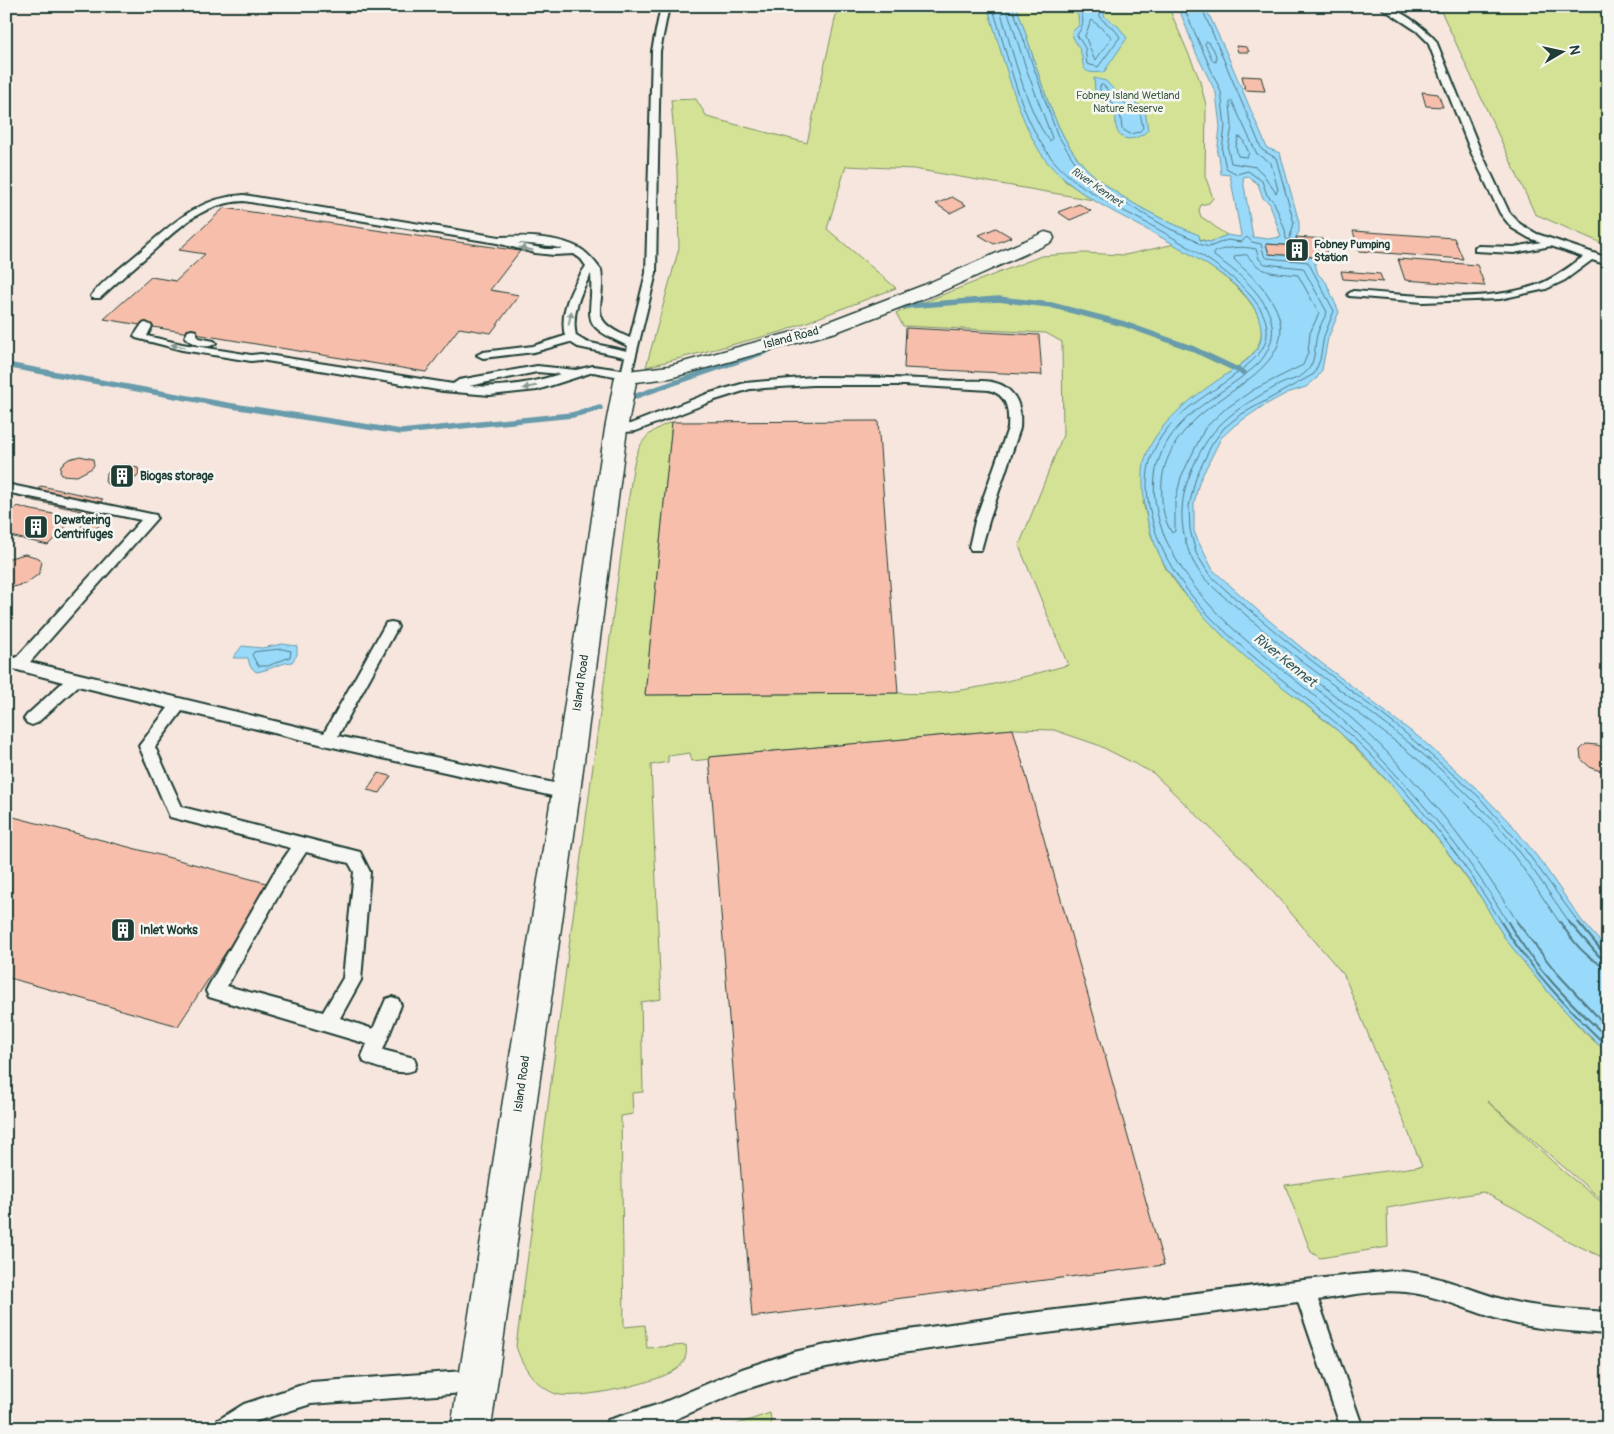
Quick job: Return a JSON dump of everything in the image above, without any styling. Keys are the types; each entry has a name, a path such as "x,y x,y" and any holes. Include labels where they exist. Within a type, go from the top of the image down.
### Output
{"street":[{"name":"Island Road","path":"471,1428 566,792 616,429 629,362 670,372 829,328 931,289 1044,238"}],"lane":[{"path":"629,362 651,274 656,51 665,6"},
{"path":"1383,6 1420,29 1432,41 1472,144 1505,213 1516,226 1549,243 1608,262"},
{"path":"96,296 186,215 206,205 235,198 398,224 524,249 555,253 574,252 589,261 596,270 598,280 593,310 595,321 606,331 629,362"},
{"path":"275,216 287,205"},
{"path":"390,232 398,224"},
{"path":"1479,248 1514,251 1531,250 1549,243"},
{"path":"1353,294 1478,298 1510,294 1542,287 1566,275 1590,257"},
{"path":"591,266 581,280 569,316 568,329 571,338 582,345 629,362"},
{"path":"146,326 140,336 143,338 202,350 250,358 261,357 443,387 490,391 517,390 537,386 576,373 629,362"},
{"path":"192,333 191,336 194,341 256,352 261,357"},
{"path":"483,355 534,349 571,338"},
{"path":"443,387 537,369 576,373"},
{"path":"616,429 632,428 711,397 749,386 768,383 905,381 990,386 1008,395 1015,407 1016,414 1014,428 982,521 976,547"},
{"path":"6,488 151,518 13,663 75,680 328,740 566,792"},
{"path":"328,740 391,627"},
{"path":"32,719 75,680"},
{"path":"179,704 147,746 176,812 354,857 362,872 352,980 327,1022"},
{"path":"304,843 278,879 214,991 378,1038"},
{"path":"392,1005 370,1056 407,1064"},
{"path":"616,1428 660,1415 742,1380 826,1355 925,1338 1386,1281 1430,1286 1516,1313 1574,1321 1608,1323"},
{"path":"1304,1290 1352,1428"},
{"path":"226,1428 252,1412 311,1393 478,1381"}],"green space":[{"path":"838,6 987,6 1022,112 1065,181 1093,200 914,169 846,166 827,229 896,288 781,332 646,367 679,248 677,171 671,100 696,99 707,117 807,143"},
{"name":"Fobney Island Wetland Nature Reserve","path":"1016,6 1168,6 1199,78 1206,105 1205,176 1213,198 1209,203 1201,205 1199,210 1201,217 1227,235 1210,242 1200,239 1198,235 1147,211 1112,190 1083,165 1063,136 1047,100"},
{"path":"1417,6 1608,6 1608,246 1535,214 1442,13"},
{"path":"1175,244 1219,273 1248,300 1257,314 1261,330 1256,350 1244,362 1227,374 1143,502 1151,535 1166,569 1182,591 1224,637 1338,731 1394,788 1439,841 1482,899 1503,935 1541,984 1585,1033 1608,1053 1608,1205 1487,1101 1563,1171 1608,1207 1608,1260 1568,1241 1518,1210 1483,1192 1387,1208 1388,1247 1320,1258 1311,1252 1285,1185 1422,1166 1344,975 1255,871 1153,773 1098,745 1054,730 1013,729 710,757 710,759 692,761 690,753 668,756 668,762 651,765 661,999 641,1002 643,1092 632,1093 633,1114 621,1116 624,1327 645,1325 647,1348 686,1345 686,1356 682,1364 672,1372 620,1389 582,1395 556,1394 548,1390 530,1374 516,1346 628,502 634,464 641,444 648,435 672,422 645,695 920,694 984,686 1068,665 1019,546 1063,435 1062,342 1046,333 903,326 896,313 1041,256 1084,253 1125,255"},
{"path":"770,1413 772,1428 726,1428"}],"water":[{"name":"River Kennet","path":"987,6 1016,6 1047,100 1063,136 1083,165 1112,190 1130,201 1199,235 1200,240 1210,242 1227,235 1240,237 1241,235 1230,175 1221,174 1219,155 1217,155 1220,127 1216,93 1196,53 1178,6 1205,6 1267,148 1280,153 1299,222 1299,232 1296,237 1298,246 1267,244 1269,254 1313,257 1318,274 1326,282 1339,312 1328,338 1322,370 1317,378 1306,387 1287,393 1263,406 1235,425 1221,438 1199,482 1194,504 1194,531 1213,570 1303,649 1421,739 1476,788 1513,826 1542,863 1582,921 1608,950 1608,1053 1567,1013 1529,969 1505,938 1480,896 1404,799 1338,731 1250,661 1228,641 1187,597 1163,562 1152,538 1146,512 1143,486 1145,458 1160,430 1183,406 1255,352 1261,339 1257,313 1247,297 1225,277 1178,247 1091,199 1068,183 1048,163 1028,130 1020,110","holes":["1244,176 1249,177 1258,184 1263,198 1270,204 1281,237 1268,239 1253,237 1243,180"]},
{"path":"1068,6 1106,6 1104,16 1118,26 1127,38 1104,72 1090,72 1084,68 1080,50 1072,32 1079,25 1078,15"},
{"path":"1094,78 1106,81 1115,91 1130,98 1145,110 1148,130 1145,133 1132,139 1119,135 1116,127 1116,114 1095,92"},
{"path":"282,644 297,646 297,655 292,662 266,670 256,672 250,666 248,658 233,658 242,646 262,648"}],"building":[{"path":"1236,46 1247,47 1249,52 1238,52"},
{"path":"1242,76 1261,77 1265,91 1245,90"},
{"path":"1422,92 1438,94 1443,107 1426,106"},
{"path":"952,197 966,205 950,213 936,204"},
{"path":"1079,204 1091,211 1070,220 1058,212"},
{"path":"224,208 520,251 490,290 519,295 491,333 459,328 426,372 104,319 151,277 176,281 205,254 179,250"},
{"path":"996,228 1011,237 994,244 979,235"},
{"path":"1353,231 1454,238 1463,259 1359,251"},
{"name":"Fobney Pumping Station","path":"1296,237 1323,239 1328,258 1269,254 1266,244 1298,246"},
{"path":"1398,259 1477,265 1485,286 1405,280"},
{"path":"1341,271 1380,274 1383,282 1343,279"},
{"path":"906,328 1039,335 1042,375 904,368"},
{"path":"878,421 898,693 645,695 672,422"},
{"path":"80,456 93,459 94,465 92,468 77,476 62,475 60,472 61,465 69,459"},
{"name":"Biogas storage","path":"125,465 138,468 139,474 137,477 122,485 107,484 105,481 106,474 114,468"},
{"path":"41,486 103,499 90,513 27,499"},
{"name":"Dewatering Centrifuges","path":"18,506 74,518 48,545 6,535 6,517"},
{"path":"89,518 103,521 87,539 73,536"},
{"path":"25,554 39,558 42,562 39,574 25,584 6,589 6,559"},
{"path":"1013,729 1164,1265 752,1317 709,757"},
{"path":"1586,744 1608,749 1608,773 1591,768 1581,759 1580,750"},
{"path":"378,773 391,776 380,793 367,790"},
{"name":"Inlet Works","path":"6,815 270,884 178,1026 6,977"}],"waterway":[{"path":"893,307 998,299 1051,305 1124,324 1191,348 1244,373"},
{"path":"636,396 767,351"},
{"path":"6,365 226,405 401,432 572,415 600,408"}],"place":[{"name":"Fobney Pumping Station","path":"1297,250"},
{"name":"Biogas storage","path":"122,476"},
{"name":"Dewatering Centrifuges","path":"36,527"},
{"name":"Inlet Works","path":"123,930"}]}
